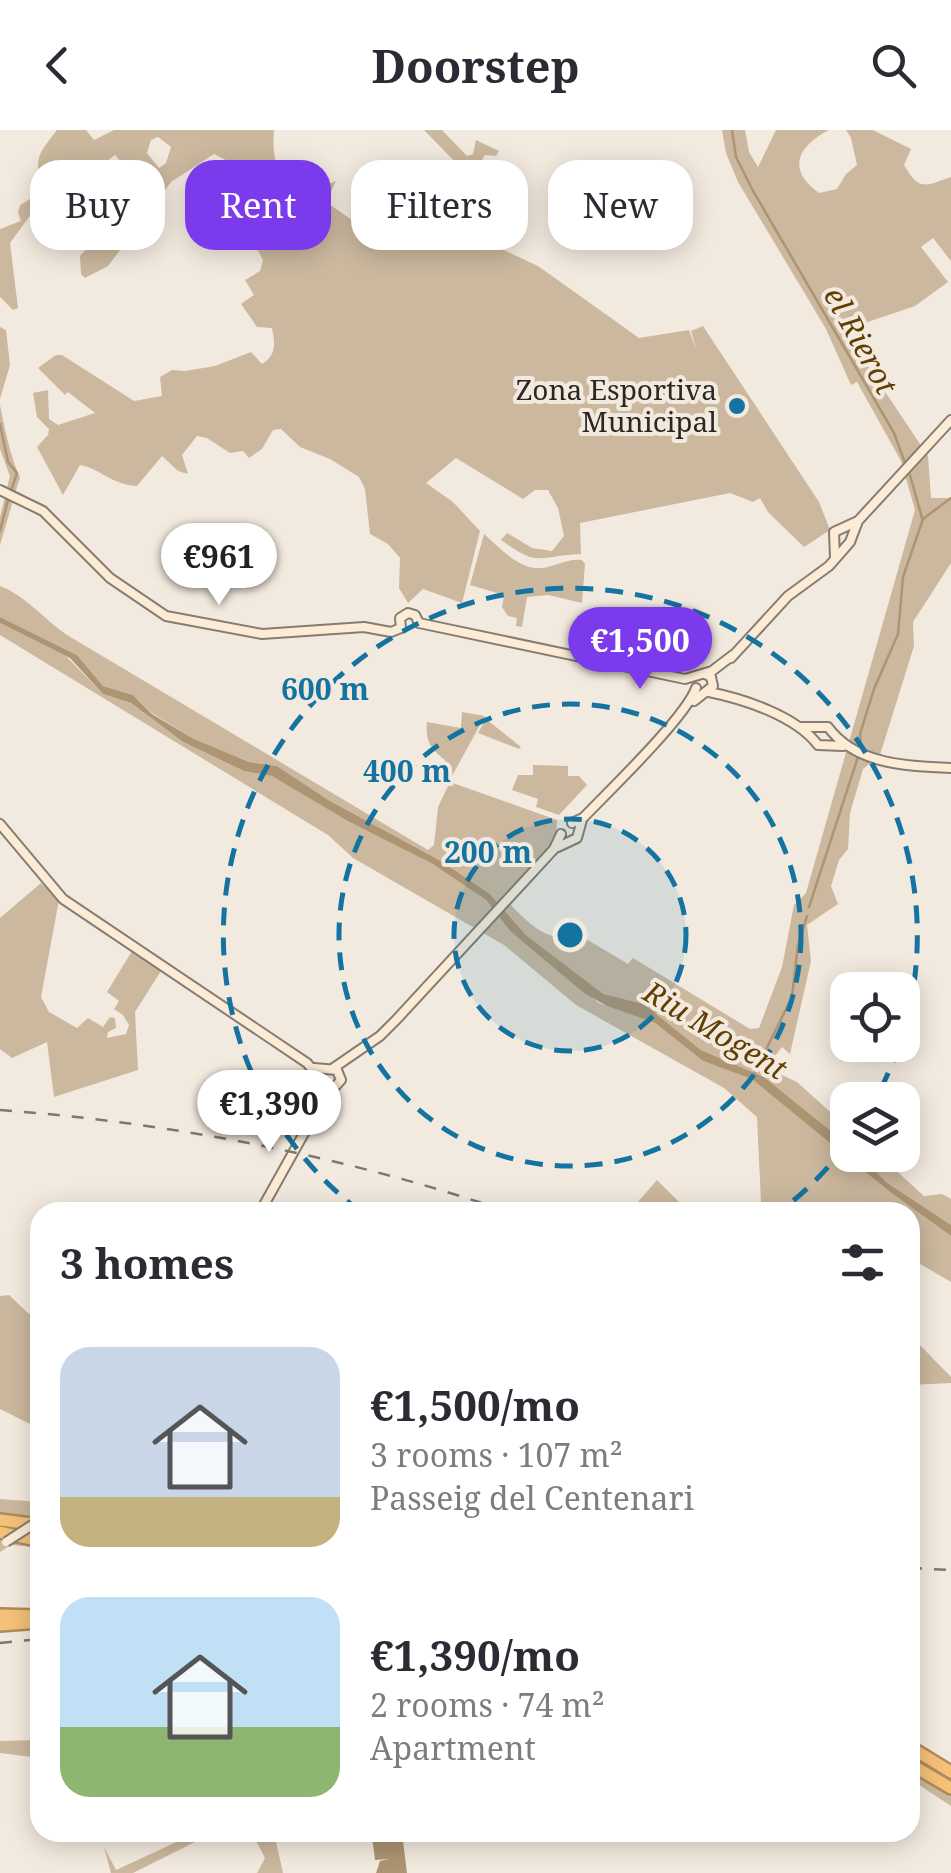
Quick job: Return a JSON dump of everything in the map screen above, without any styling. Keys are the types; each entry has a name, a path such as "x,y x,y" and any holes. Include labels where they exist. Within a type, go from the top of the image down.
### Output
{"highway":[{"path":"0,1520 30,1522"},
{"path":"1,1540 30,1539"},
{"path":"0,1620 30,1620"},
{"path":"920,1753 951,1772"},
{"path":"920,1770 951,1788"}],"street":[{"path":"835,558 834,534 847,532 951,420"},
{"path":"0,490 37,508 110,578 166,616 262,634 364,627 412,632 419,623"},
{"path":"564,838 576,840 575,826 733,655 796,588 830,566 850,542 847,532"},
{"path":"834,544 844,547"},
{"path":"401,628 399,622 405,614 415,614 419,623"},
{"path":"419,623 684,679 701,675 733,655"},
{"path":"600,662 705,688 801,726 828,727 831,739"},
{"path":"701,675 705,688"},
{"path":"701,675 705,688"},
{"path":"801,726 818,745 831,739 897,765 951,768"},
{"path":"813,737 819,727"},
{"path":"0,824 62,900 314,1068 334,1086"},
{"path":"322,1101 324,1081 344,1060 385,1032 564,838 564,825 575,826"},
{"path":"266,1202 322,1101 341,1080 334,1071 314,1068"},
{"path":"1,1540 30,1527"}],"shaded area":[{"path":"57,130 86,130 94,140 114,130 274,130 276,160 226,160 214,154 205,160 185,160 185,173 165,190 165,164 171,147 158,137 151,140 147,153 153,160 119,160 115,155 108,160 39,160"},
{"path":"424,130 442,130 467,156 473,154 476,140 499,151 496,156 485,155 482,160 453,160"},
{"path":"722,130 745,130 749,152 758,167 776,130 829,130 810,143 800,159 802,176 819,193 837,189 857,165 846,130 873,130 911,149 904,165 919,183 951,177 951,261 933,238 921,247 948,282 915,306 850,328 858,351 928,456 931,498 951,498 951,563 913,622 914,646 880,755 863,769 850,813 848,849 839,860 831,886 838,904 807,925 811,961 790,1054 782,1047 772,1060 780,1074 797,1082 830,1112 830,1130 764,1077 701,1050 644,1004 602,994 526,935 490,894 441,861 330,801 277,766 249,762 192,738 152,713 133,695 103,686 77,655 0,617 0,586 27,602 67,635 428,850 434,845 438,807 450,782 557,820 556,841 502,896 546,933 563,936 566,927 628,964 633,958 750,1029 759,1028 782,967 794,905 806,893 915,510 901,461 857,382 851,385 826,329 738,182"},
{"path":"30,199 30,216 10,243 18,308 13,310 0,297 0,229 21,221 20,205"},
{"path":"331,205 351,219 351,250 504,250 538,266 639,338 689,330 697,352 691,331 703,326 819,502 830,530 804,547 768,512 760,498 753,502 730,493 580,523 581,554 532,557 501,540 507,533 532,548 552,551 564,536 558,508 548,490 535,490 523,499 456,458 426,483 453,502 480,531 462,603 423,589 408,603 399,588 400,558 388,544 370,534 365,489 359,477 300,447 281,429 273,430 262,449 249,458 243,451 230,453 197,436 182,455 188,474 178,471 162,456 137,486 80,465 63,495 37,447 49,429 37,417 33,393 48,390 49,419 58,425 95,413 68,392 65,395 38,368 62,355 134,401 162,396 160,377 172,370 215,366 251,352 262,364 273,353 272,328 257,327 241,304 254,295 245,280 260,271 263,260 258,250 331,250"},
{"path":"120,250 108,266 85,278 81,274 80,256 84,251"},
{"path":"0,327 6,330 10,365 0,399"},
{"path":"0,405 20,477 0,545 0,517 10,476 0,449"},
{"path":"484,534 510,557 533,568 582,560 582,603 548,595 527,597 522,627 516,626 517,618 508,616 502,607 504,595 470,585"},
{"path":"0,617 77,655 103,686 133,695 152,714 192,738 249,762 277,766 330,801 441,861 490,894 526,935 603,994 644,1004 701,1050 764,1077 830,1130 830,1143 752,1079 703,1061 655,1023 607,1006 584,993 510,931 486,900 431,863 272,776 244,771 183,742 131,703 103,694 70,658 0,623"},
{"path":"0,623 66,656 103,694 131,703 183,742 244,771 272,776 431,863 486,900 510,931 599,1003 655,1023 703,1061 763,1086 830,1142 830,1172 866,1172 904,1202 761,1202 757,1117 724,1088 576,1005 504,945 353,858 328,835 0,635"},
{"path":"462,712 485,716 452,776 444,771 445,760 430,744 427,722 461,728"},
{"path":"486,719 521,747 478,733"},
{"path":"533,765 568,766 568,776 579,776 587,785 559,815 536,807 538,799 512,790 518,775 533,775"},
{"path":"41,883 59,900 41,997 49,1012 77,1028 88,1018 103,1027 110,1017 115,1018 116,1028 108,1032 107,1038 126,1034 129,1025 114,1009 119,1001 107,992 132,951 161,971 135,1012 138,1070 54,1097 47,1042 12,1058 0,1049 0,918"},
{"path":"866,1172 876,1172 916,1202 904,1202"},
{"path":"876,1172 898,1172 924,1196 942,1194 951,1199 951,1225"},
{"path":"657,1180 679,1202 638,1202"},
{"path":"920,1204 951,1225 951,1236 920,1214"},
{"path":"920,1214 951,1236 951,1282 920,1264"},
{"path":"9,1295 30,1313 30,1424 0,1409 0,1296"},
{"path":"920,1345 951,1377 951,1383 920,1385"},
{"path":"0,1499 30,1501 30,1546 11,1545 0,1552"},
{"path":"30,1740 30,1757 0,1753 0,1741"},
{"path":"920,1744 951,1764 951,1806 920,1786"},
{"path":"177,1842 195,1842 133,1873 111,1873 104,1847 116,1870"},
{"path":"257,1842 276,1842 283,1873 257,1873 265,1858"},
{"path":"373,1842 403,1842 407,1873 376,1873 380,1861 389,1859 375,1860"}],"waterway":[{"name":"el Rierot","path":"732,130 736,157 752,189 894,433 905,463"},
{"path":"0,424 8,462 17,473 11,491"},
{"name":"el Rierot","path":"910,475 922,518"},
{"path":"861,746 860,734 874,689 898,634 903,577 923,519 951,498"},
{"path":"0,531 8,500"},
{"path":"809,907 858,757"},
{"name":"Riu Mogent","path":"754,1074 792,997 798,945 807,916"}],"railway":[{"path":"0,1110 129,1124 258,1145 385,1174 478,1202"},
{"path":"920,1568 951,1570"},
{"path":"0,1643 30,1640"}],"place":[{"name":"Zona Esportiva Municipal","path":"737,406"}]}
